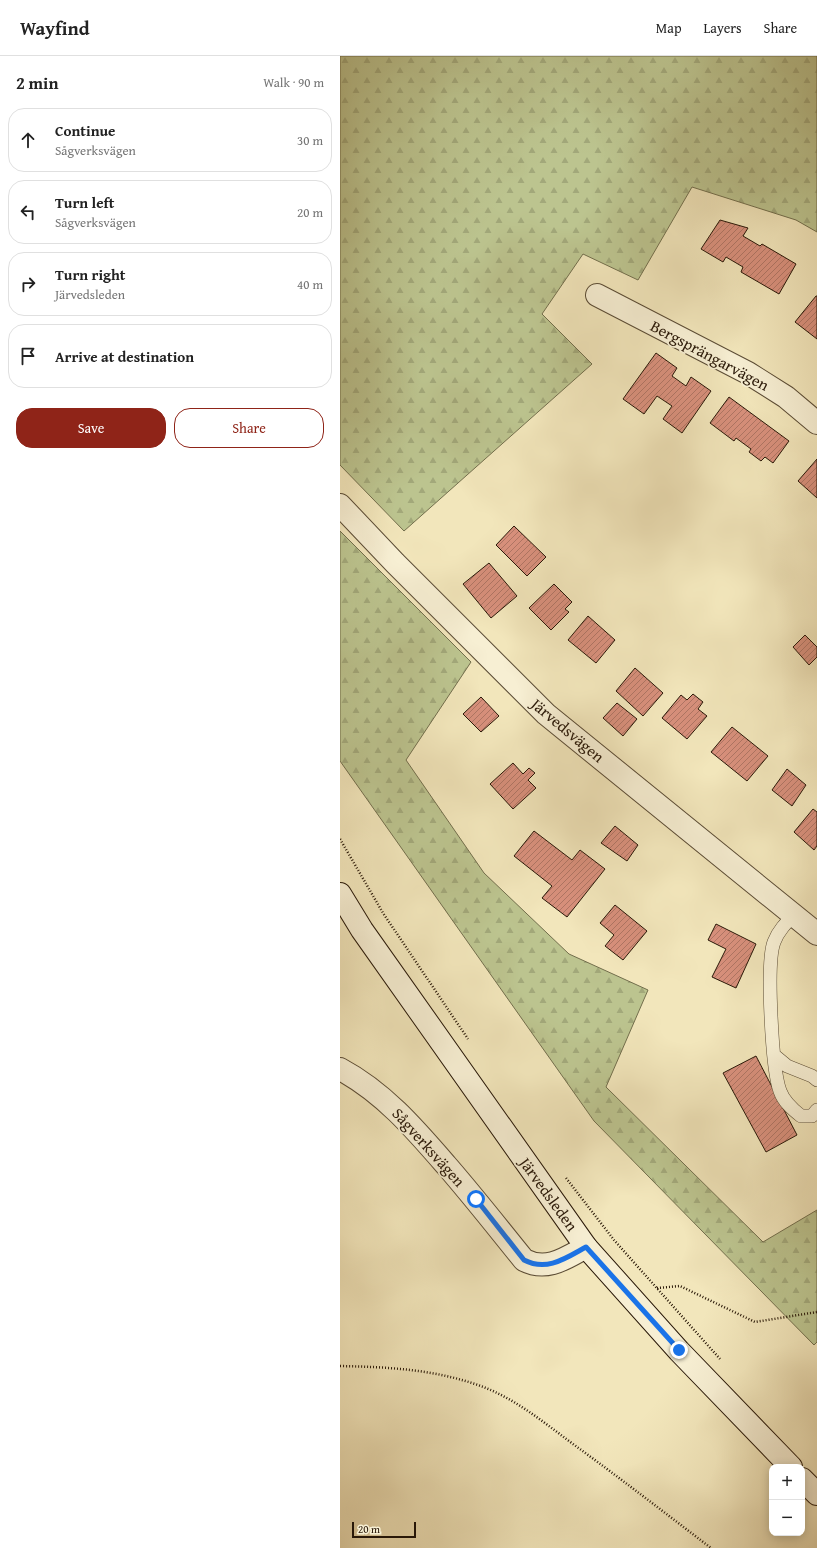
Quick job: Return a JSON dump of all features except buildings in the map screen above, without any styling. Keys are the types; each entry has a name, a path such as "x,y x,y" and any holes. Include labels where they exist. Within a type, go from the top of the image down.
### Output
{"street":[{"name":"Bergsprängarvägen","path":"597,295 748,374 786,397 817,423"},
{"name":"Järvedsvägen","path":"340,505 395,563 546,714 817,934"},
{"name":"Järvedsleden","path":"340,894 362,930 586,1247 679,1350 788,1464"},
{"name":"Sågverksvägen","path":"340,1069 360,1080 387,1100 423,1138 476,1199 524,1260 531,1264 547,1265 558,1262 586,1247"},
{"path":"805,1482 817,1494"}],"lane":[{"path":"794,915 778,933 771,958 773,1047 776,1076 780,1092 789,1106 801,1116 812,1116 817,1110"},
{"path":"775,1056 787,1066 812,1076 817,1080"}],"path":[{"path":"340,839 383,913 471,1043"},
{"path":"562,1172 614,1240 722,1362"},
{"path":"656,1288 680,1286 755,1322 817,1312"},
{"path":"340,1366 414,1369 474,1384 500,1394 552,1428 657,1505 711,1548"}],"green space":[{"path":"340,56 817,56 817,232 796,220 692,187 638,280 583,254 542,314 592,364 404,531 340,465"},
{"path":"340,531 471,662 406,760 484,873 569,954 648,990 606,1087 763,1242 817,1210 817,1342 814,1345 594,1121 340,761"}],"route":[{"path":"476,1199 524,1260 531,1264 547,1265 558,1262 586,1247 679,1350"}]}
